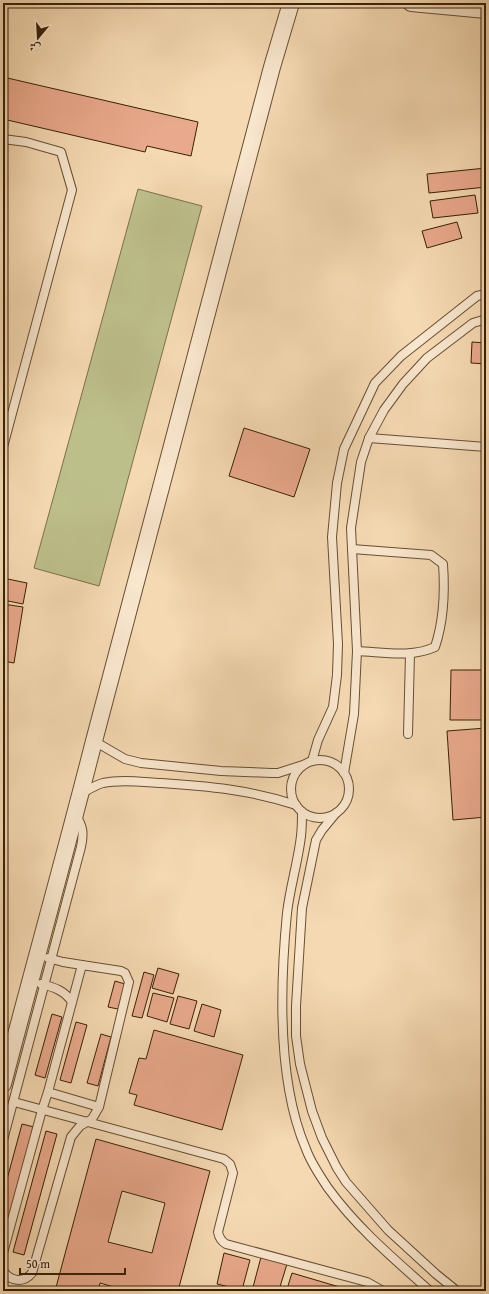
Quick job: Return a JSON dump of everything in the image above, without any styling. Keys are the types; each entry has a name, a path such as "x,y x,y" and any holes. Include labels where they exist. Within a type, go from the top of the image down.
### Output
{"street":[{"path":"3,1084 38,983 80,794 290,3"},
{"path":"418,3 486,10"}],"lane":[{"path":"3,138 26,142 61,152 72,190 3,446"},
{"path":"312,761 318,740 333,707 337,675 338,644 332,537 337,483 344,450 375,383 401,356 477,296 486,294"},
{"path":"344,772 354,714 357,651 351,528 361,462 369,438 384,410 403,384 427,358 473,323 486,319"},
{"path":"369,438 486,447"},
{"path":"352,549 430,555 443,564 444,579 441,630 435,647 424,652 410,654 357,651"},
{"path":"408,734 410,654"},
{"path":"94,741 125,759 141,763 278,773 312,761 321,760 338,766 344,772 348,781 349,790 347,798 343,807 322,830 316,840 302,915 296,1006 296,1036 300,1064 312,1111 322,1138 346,1182 388,1230 457,1291"},
{"path":"303,765 297,771 291,788 292,797 296,805 302,812 319,818 328,817 336,813"},
{"path":"80,794 102,783 147,782 207,786 244,791 265,795 296,805"},
{"path":"302,812 301,835 288,912 284,957 284,1046 293,1110 305,1149 328,1188 372,1239 430,1291"},
{"path":"3,1271 6,1276 15,1280 25,1279 32,1273 71,1137 80,1126 96,1114 129,986 129,982 125,974 121,971 44,957"},
{"path":"3,1253 82,965"},
{"path":"3,1140 14,1102 38,983 60,990 72,1002"},
{"path":"48,1092 98,1106"},
{"path":"14,1102 227,1161 230,1164 232,1172 218,1232 220,1239 226,1244 362,1280 383,1291"}],"green space":[{"path":"138,189 202,206 99,586 34,568"}],"building":[{"path":"3,77 198,122 191,156 147,146 145,152 3,119"},
{"path":"486,168 486,187 429,193 427,174"},
{"path":"475,195 478,213 433,218 430,201"},
{"path":"457,222 462,238 427,248 422,231"},
{"path":"472,342 486,343 486,364 471,363"},
{"path":"244,428 310,449 294,497 229,476"},
{"path":"3,578 27,583 23,604 3,600"},
{"path":"3,604 23,607 14,663 3,661"},
{"path":"451,670 486,670 486,720 450,720"},
{"path":"486,728 486,817 453,820 447,731"},
{"path":"158,968 179,974 173,994 152,988"},
{"path":"144,972 154,975 142,1018 132,1016"},
{"path":"115,981 125,984 118,1009 108,1007"},
{"path":"153,993 174,998 167,1022 147,1016"},
{"path":"178,996 197,1001 189,1029 170,1024"},
{"path":"202,1004 221,1010 214,1037 194,1031"},
{"path":"52,1014 62,1017 45,1078 35,1075"},
{"path":"76,1022 87,1025 71,1083 60,1080"},
{"path":"154,1030 243,1055 222,1130 134,1105 137,1095 129,1093 139,1058 146,1059"},
{"path":"101,1034 111,1037 98,1086 87,1083"},
{"path":"22,1124 34,1127 3,1239 3,1194"},
{"path":"46,1131 57,1134 24,1255 13,1252"},
{"path":"96,1139 210,1171 178,1291 128,1291 100,1283 98,1291 55,1291","holes":["122,1191 165,1203 152,1253 108,1242"]},
{"path":"224,1253 250,1260 242,1290 217,1284"},
{"path":"261,1257 287,1264 279,1290 281,1291 252,1291"},
{"path":"292,1273 353,1291 290,1291 287,1289"}]}
